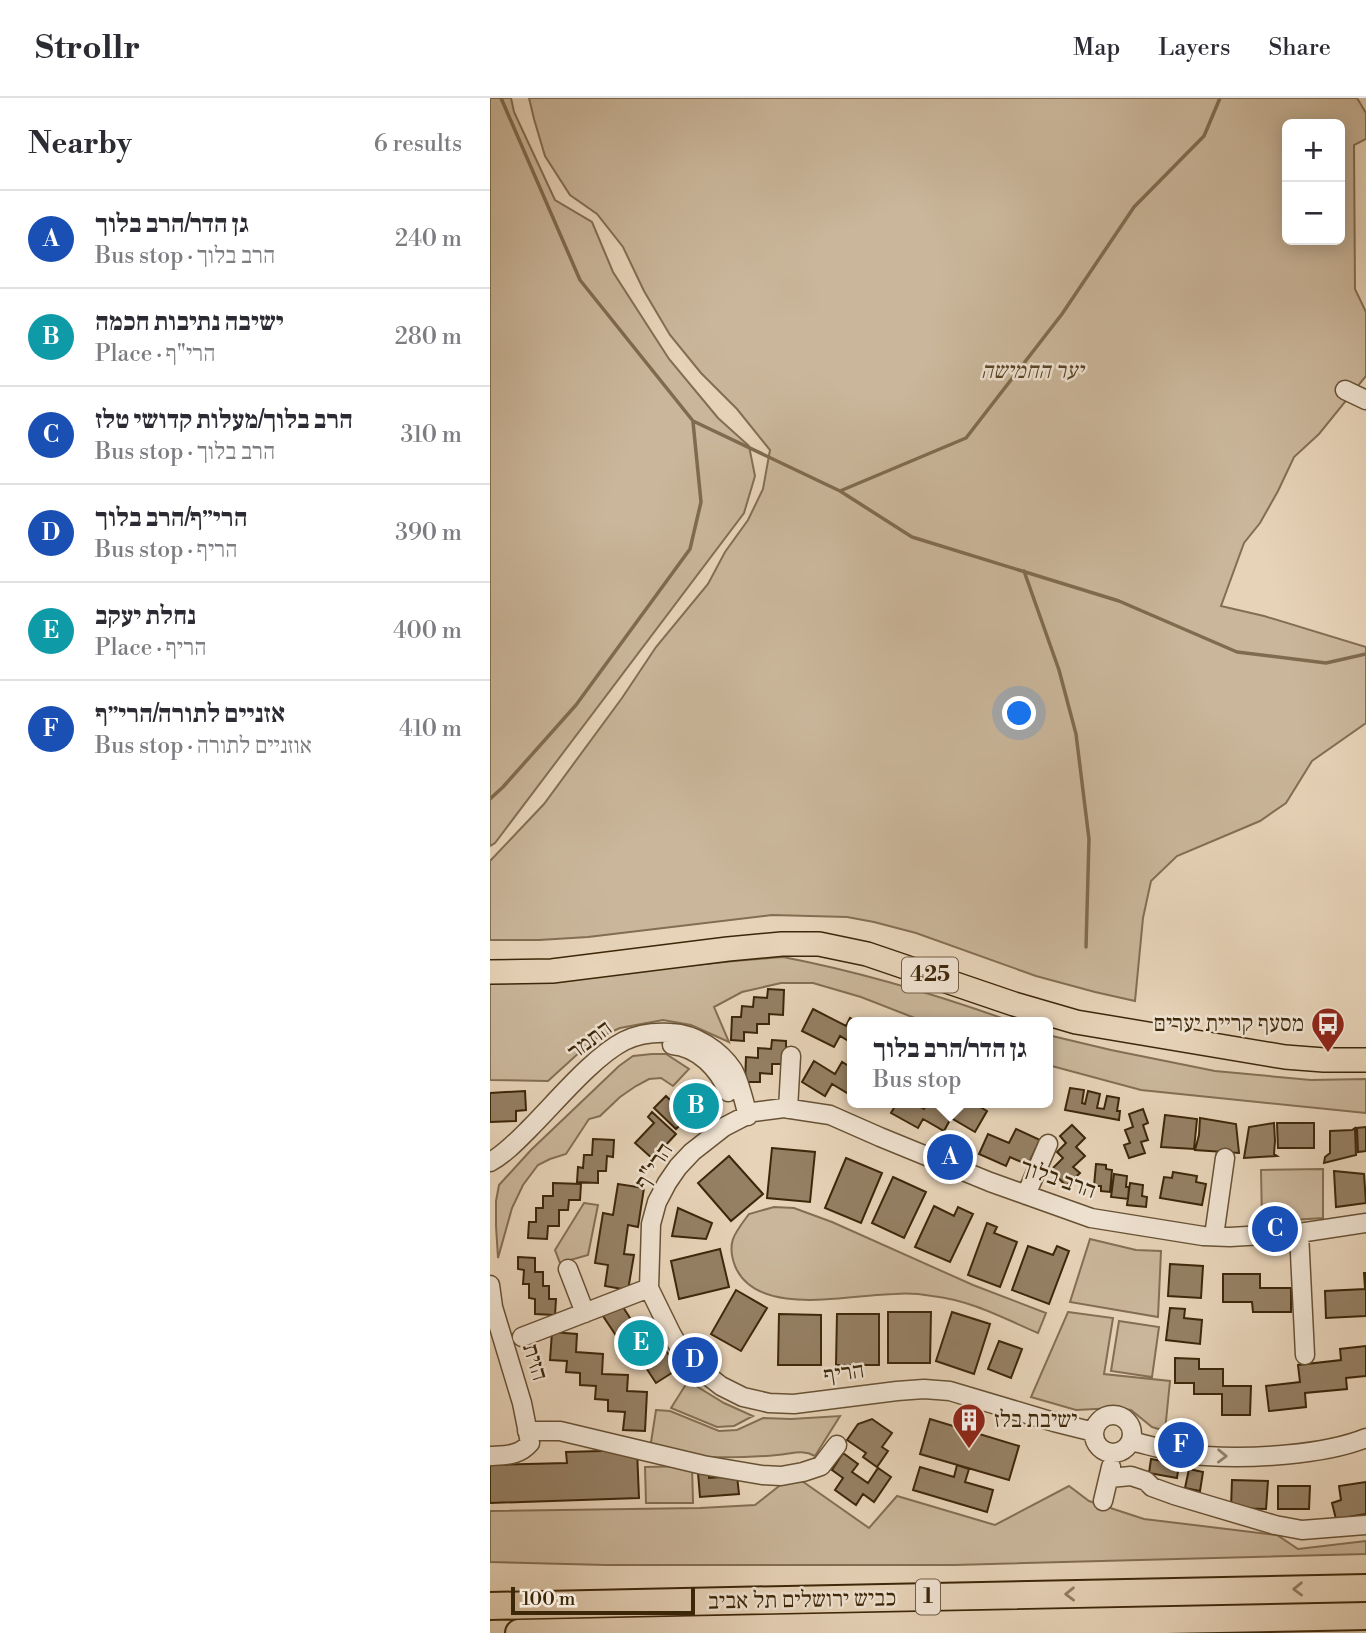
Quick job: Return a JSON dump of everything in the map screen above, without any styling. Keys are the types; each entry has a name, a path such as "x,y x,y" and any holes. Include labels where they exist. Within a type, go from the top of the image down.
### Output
{"highway":[{"name":"כביש ירושלים תל אביב","path":"490,1606 1366,1588"},
{"path":"490,1597 682,1602"},
{"name":"כביש ירושלים תל אביב","path":"519,1633 1366,1616"}],"main road":[{"name":"425","path":"490,972 552,971 728,949 819,944 867,954 1076,1022 1285,1057 1366,1060"}],"street":[{"path":"1345,390 1366,400"},
{"name":"התמר","path":"490,1162 508,1149 608,1051 625,1040 643,1035 662,1032 681,1034 699,1040 713,1050 733,1071 737,1121"},
{"name":"התמר","path":"490,1176 516,1158 600,1074 630,1051 646,1047 678,1045 705,1059 723,1078 737,1121"},
{"path":"788,1109 791,1056"},
{"name":"הרב בלוך","path":"737,1121 753,1112 788,1109 830,1115 1026,1195 1091,1218 1214,1236 1299,1233 1366,1223"},
{"name":"הרי\"ף","path":"649,1289 651,1224 657,1202 678,1167 692,1152 737,1121"},
{"path":"1026,1195 1048,1144"},
{"path":"1214,1236 1225,1158"},
{"path":"1299,1233 1304,1355"},
{"path":"568,1269 584,1313"},
{"name":"הזית","path":"490,1285 493,1307 522,1403 530,1443 523,1451 490,1456"},
{"path":"522,1337 649,1289"},
{"name":"הריף","path":"649,1289 681,1350 721,1386 743,1397 769,1403 794,1404 897,1391 950,1391 1094,1432"},
{"path":"1119,1416 1128,1422 1131,1428 1131,1441 1126,1448 1114,1454 1102,1450 1097,1445 1094,1432 1096,1426 1106,1417 1119,1416"},
{"path":"527,1431 560,1431 703,1465 781,1476 821,1466 837,1445"},
{"path":"1131,1441 1203,1456 1248,1457 1330,1448 1366,1438"},
{"path":"1103,1501 1114,1454"},
{"path":"1109,1478 1131,1476 1174,1495 1275,1525 1302,1530 1366,1525"}],"green space":[{"path":"490,98 511,98 514,112 555,200 592,222 613,272 669,359 718,418 749,446 755,476 744,513 495,843 490,846"},
{"name":"יער החמישה","path":"529,98 1357,98 1366,113 1366,139 1354,145 1355,289 1366,312 1366,376 1319,434 1294,457 1260,523 1244,543 1221,606 1366,647 1366,723 1312,761 1286,803 1260,821 1177,856 1151,881 1143,918 1135,1001 1036,976 916,933 847,917 772,915 588,937 490,940 490,861 544,804 656,647 708,584 725,552 748,520 763,489 770,450 670,335 644,291 623,247 597,214 570,195 545,156"},
{"path":"783,957 899,985 998,1017 912,1017 861,997 813,983 781,983 742,992 714,1007 729,1042 691,1025 663,1020 620,1028 593,1040 548,1081 490,1080 490,984"},
{"path":"1053,1036 1215,1071 1311,1080 1366,1079 1366,1113 1141,1090 1053,1066"},
{"path":"666,1054 689,1069 673,1086 661,1078 649,1079 636,1086 600,1116 589,1119 566,1154 538,1165 523,1185 512,1208 498,1258 496,1201 499,1185 531,1150 619,1066 633,1056"},
{"path":"1323,1169 1323,1218 1262,1222 1261,1170"},
{"path":"584,1203 598,1205 588,1255 560,1263 555,1250"},
{"path":"774,1207 794,1208 832,1222 973,1285 1046,1313 1038,1333 973,1306 927,1295 876,1295 807,1300 763,1293 746,1282 735,1266 731,1250 736,1232 749,1214"},
{"path":"1090,1239 1136,1250 1161,1251 1158,1317 1070,1302"},
{"path":"1068,1312 1113,1318 1104,1374 1170,1381 1165,1431 1152,1427 1131,1410 1076,1410 1031,1397"},
{"path":"1119,1321 1159,1327 1152,1377 1111,1371"},
{"path":"688,1381 724,1403 753,1416 734,1426 717,1427 671,1408"},
{"path":"656,1410 670,1411 719,1431 737,1430 763,1418 840,1416 815,1456 801,1452 745,1457 697,1457 649,1455"},
{"path":"692,1466 693,1503 646,1503 645,1467"},
{"path":"802,1481 869,1528 897,1496 995,1525 1069,1486 1089,1501 1144,1519 1277,1535 1298,1549 1366,1541 1366,1554 955,1565 606,1565 490,1562 490,1511 755,1505 783,1483"}],"building":[{"path":"768,989 784,990 783,1015 769,1014 769,1024 757,1024 757,1033 744,1032 744,1041 731,1040 732,1017 741,1017 742,1006 753,1007 754,997 767,998"},
{"path":"813,1009 846,1026 847,1024 847,1040 840,1036 834,1047 802,1031"},
{"path":"772,1040 786,1041 786,1064 772,1064 772,1074 760,1073 760,1082 745,1082 746,1057 758,1058 758,1048 771,1049"},
{"path":"814,1061 835,1074 842,1062 847,1065 847,1093 832,1084 825,1096 802,1082"},
{"path":"694,1086 717,1109 698,1127 676,1103"},
{"path":"1070,1088 1084,1090 1082,1103 1085,1104 1088,1091 1100,1094 1097,1108 1104,1109 1107,1096 1119,1098 1119,1120 1065,1110"},
{"path":"525,1091 526,1110 516,1111 516,1121 490,1122 490,1093"},
{"path":"666,1096 688,1117 676,1129 654,1108"},
{"path":"894,1108 982,1108 987,1111 975,1132 951,1118 944,1131 923,1119 918,1128 891,1113"},
{"path":"1143,1109 1148,1123 1143,1125 1148,1140 1141,1142 1145,1153 1129,1158 1124,1145 1130,1143 1125,1130 1133,1127 1129,1114"},
{"path":"652,1112 676,1134 653,1159 635,1143 654,1123 648,1117"},
{"path":"1165,1115 1197,1119 1194,1149 1161,1147"},
{"path":"1200,1118 1236,1124 1239,1153 1195,1150"},
{"path":"1274,1123 1274,1154 1277,1156 1244,1158 1249,1127"},
{"path":"1277,1123 1314,1123 1314,1148 1278,1148"},
{"path":"1072,1125 1085,1138 1076,1147 1085,1156 1073,1167 1080,1173 1066,1186 1051,1170 1063,1158 1057,1152 1066,1143 1060,1136"},
{"path":"1366,1127 1366,1151 1358,1152 1357,1128"},
{"path":"1355,1128 1356,1155 1324,1163 1325,1157 1330,1153 1330,1131"},
{"path":"1016,1129 1040,1140 1028,1165 1010,1157 1006,1166 979,1154 988,1134 1009,1143"},
{"path":"593,1139 614,1140 613,1157 607,1156 606,1171 598,1171 598,1183 577,1182 578,1167 583,1168 584,1155 592,1155"},
{"path":"772,1148 815,1152 810,1202 767,1198"},
{"path":"729,1156 763,1194 731,1221 698,1183"},
{"path":"846,1158 882,1173 861,1223 825,1208"},
{"path":"1096,1164 1106,1165 1106,1169 1112,1170 1110,1192 1101,1191 1101,1186 1094,1186"},
{"path":"1334,1171 1364,1174 1366,1203 1336,1207"},
{"path":"1173,1172 1197,1176 1196,1182 1206,1184 1202,1205 1160,1198 1164,1177 1172,1178"},
{"path":"1114,1174 1127,1176 1128,1199 1111,1197"},
{"path":"893,1177 926,1192 904,1238 872,1223"},
{"path":"553,1183 581,1184 580,1200 569,1200 568,1210 559,1210 559,1226 548,1226 547,1239 528,1238 529,1222 536,1222 536,1208 543,1208 543,1196 553,1196"},
{"path":"1130,1183 1143,1185 1142,1196 1147,1197 1146,1207 1127,1205"},
{"path":"618,1184 644,1188 638,1227 628,1225 624,1254 634,1255 628,1290 605,1286 608,1265 595,1263 603,1213 613,1215"},
{"path":"934,1206 954,1216 958,1207 973,1214 950,1262 915,1247"},
{"path":"678,1208 712,1223 706,1239 672,1236"},
{"path":"987,1223 997,1227 994,1233 1017,1242 1000,1287 968,1275"},
{"path":"1028,1246 1053,1255 1057,1246 1069,1251 1049,1304 1012,1290"},
{"path":"720,1249 729,1287 679,1299 671,1261"},
{"path":"518,1257 535,1258 535,1272 543,1272 543,1286 549,1286 549,1299 556,1299 555,1315 535,1314 535,1299 529,1298 529,1284 523,1284 524,1270 518,1269"},
{"path":"1170,1264 1203,1266 1201,1298 1168,1296"},
{"path":"1366,1273 1366,1316 1326,1318 1325,1291 1365,1289"},
{"path":"1223,1274 1260,1274 1260,1288 1291,1288 1291,1312 1253,1312 1252,1302 1223,1302"},
{"path":"736,1290 767,1308 741,1351 711,1334"},
{"path":"621,1304 643,1338 653,1331 678,1369 656,1383 633,1348 627,1352 603,1316"},
{"path":"1170,1308 1185,1309 1184,1318 1202,1320 1200,1344 1166,1340"},
{"path":"888,1312 931,1312 930,1363 888,1363"},
{"path":"952,1312 990,1324 974,1374 936,1361"},
{"path":"779,1314 821,1315 821,1365 778,1365"},
{"path":"837,1314 879,1314 879,1365 836,1365"},
{"path":"552,1332 577,1334 576,1352 603,1354 602,1374 628,1375 627,1391 647,1392 645,1431 623,1430 625,1412 608,1411 608,1400 595,1399 596,1386 580,1385 580,1373 566,1372 567,1361 550,1360"},
{"path":"999,1341 1022,1349 1011,1378 988,1369"},
{"path":"1366,1346 1366,1376 1346,1378 1347,1389 1305,1393 1306,1407 1269,1411 1266,1386 1300,1382 1298,1365 1341,1360 1340,1349"},
{"path":"1175,1358 1199,1359 1199,1369 1223,1369 1223,1386 1251,1386 1250,1415 1222,1415 1222,1394 1194,1394 1194,1383 1175,1383"},
{"path":"872,1419 892,1433 882,1447 888,1451 877,1467 863,1457 866,1453 847,1440 858,1424"},
{"name":"ישיבת בלז","path":"930,1419 1019,1446 1009,1480 920,1454"},
{"path":"637,1450 639,1498 490,1503 490,1465 567,1463 566,1452"},
{"path":"843,1453 858,1464 852,1472 868,1483 878,1468 891,1477 874,1502 863,1494 856,1505 835,1490 843,1478 832,1470"},
{"path":"1151,1459 1179,1464 1177,1478 1149,1473"},
{"name":"ישיבת בלז","path":"957,1465 969,1469 965,1482 993,1490 987,1512 913,1490 920,1467 954,1477"},
{"path":"1189,1469 1203,1472 1200,1491 1185,1488"},
{"path":"709,1472 709,1478 737,1476 739,1494 700,1497 698,1473"},
{"path":"1232,1480 1268,1481 1266,1509 1231,1508"},
{"path":"1366,1482 1366,1514 1336,1519 1332,1503 1341,1500 1339,1486"},
{"path":"1278,1486 1310,1486 1309,1509 1278,1509"}],"waterway":[{"path":"501,98 580,280 693,421 840,491 912,537 1119,601 1237,652 1326,663 1366,654"},
{"path":"840,491 966,438 1062,314 1134,207 1204,136 1220,98"},
{"path":"490,799 576,705 690,549 701,502 693,422"},
{"path":"1024,571 1059,670 1076,734 1089,839 1086,947"}],"place":[{"name":"מסעף קריית יערים","path":"1328,1054"},
{"name":"ישיבה נתיבות חכמה","path":"696,1106"},
{"name":"גן הדר/הרב בלוך","path":"950,1157"},
{"name":"הרב בלוך/מעלות קדושי טלז","path":"1275,1229"},
{"name":"נחלת יעקב","path":"641,1343"},
{"name":"הרי״ף/הרב בלוך","path":"695,1360"},
{"name":"אזניים לתורה/הרי״ף","path":"1181,1445"},
{"name":"ישיבת בלז","path":"969,1450"}]}
